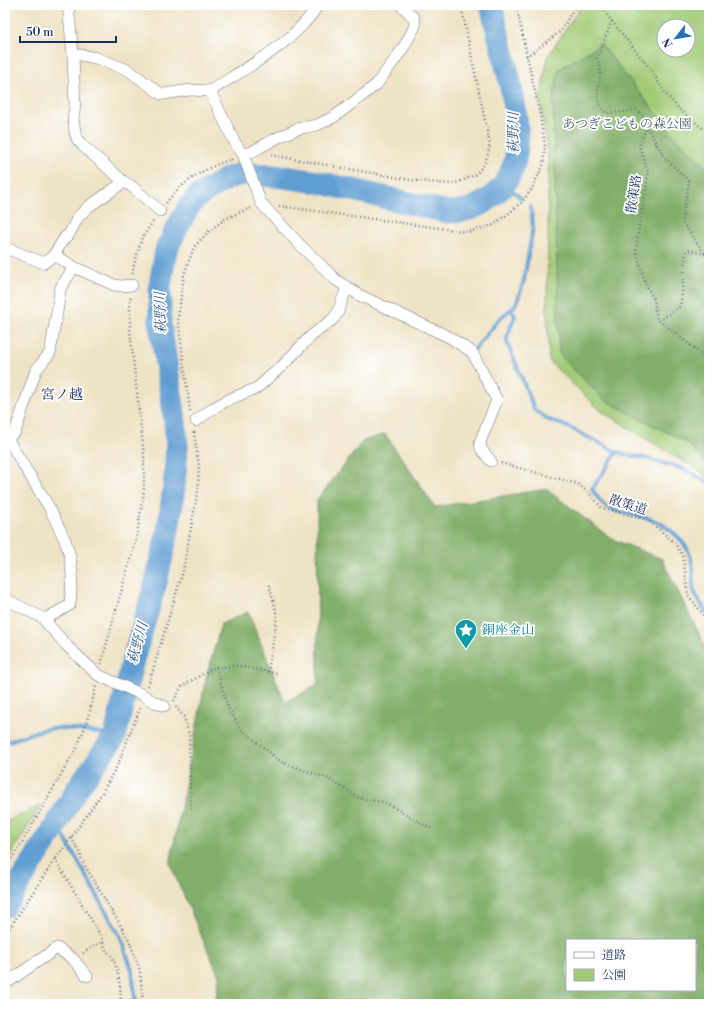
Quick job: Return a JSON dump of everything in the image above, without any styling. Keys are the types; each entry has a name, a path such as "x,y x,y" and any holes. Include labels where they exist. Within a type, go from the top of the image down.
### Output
{"street":[{"path":"68,5 73,55 75,107 73,118 74,132 77,139 124,182 130,185 160,211"},
{"path":"73,55 96,58 128,70 161,94 190,90 210,91 276,48 294,34 318,5"},
{"path":"244,158 280,136 334,117 376,85 402,50 415,26 414,18 401,5"},
{"path":"210,91 234,141 244,158 261,203 300,245 336,280 359,295 449,337 472,352 497,400 480,442 482,449 491,461"},
{"path":"5,247 44,264 54,254 65,237 68,236 78,217 88,207 124,182"},
{"path":"54,254 74,267 114,284 121,286 132,285"},
{"path":"44,618 70,605 72,575 70,556 65,540 49,507 6,438 15,432 36,370 50,353 60,289 74,267"},
{"path":"196,421 215,407 257,388 283,365 310,337 337,314 347,287"},
{"path":"5,598 44,618 68,647 101,677 143,695 164,706"},
{"path":"5,984 57,948 73,959 87,976"}],"path":[{"path":"265,154 411,180 448,184 459,182 475,175 484,165 490,146 461,5"},
{"path":"526,56 561,31 576,5"},
{"path":"600,5 652,71 664,92 679,109 709,132"},
{"path":"612,22 597,58 601,73 597,95 601,107 606,113 636,110 644,116 647,127 664,157 689,181 682,222 709,258"},
{"name":"散策路","path":"647,127 644,131 639,146 648,171 636,251 645,283 654,300 657,319 659,321"},
{"path":"5,869 23,841 77,747 82,735 101,677 137,535 144,491 144,456 130,331 130,302 133,268 142,238 167,201 184,184 204,171 224,162 244,158"},
{"path":"705,254 709,240"},
{"path":"705,254 690,250 686,251 681,302 679,307 659,321 699,352 709,365"},
{"name":"散策道","path":"491,461 578,484 589,493 602,508 648,520 675,543 683,556 688,595 709,625"},
{"path":"268,583 277,617 268,672"},
{"path":"190,808 189,735 184,717 173,703 182,686 216,667 238,666 279,674"},
{"path":"216,667 228,708 241,729 281,762 327,778 358,798 384,802 434,830"},
{"path":"5,935 55,859 71,839 81,854 81,859 130,940 140,971 142,1002 121,1002 120,981 110,953 106,951 102,938 55,859"},
{"path":"73,959 103,941"}],"green space":[{"name":"あつぎこどもの森公園","path":"582,5 709,5 709,480 705,475 601,411 549,361 547,306 548,153 540,98 548,56"},
{"name":"あつぎこどもの森公園","path":"601,44 675,137 709,169 709,467 688,443 604,400 559,354 553,101 559,69"},
{"path":"385,434 435,507 546,489 612,539 662,559 709,654 709,1004 215,1004 219,976 170,864 206,678 221,624 248,612 285,702 318,685 317,500 363,441"},
{"path":"41,805 5,865 5,822"}],"waterway":[{"name":"萩野川","path":"5,906 77,789 115,736 133,660 156,582 168,530 174,487 177,446 174,413 160,324 160,285 166,250 178,226 190,205 199,195 228,178 240,174 284,177 318,182 448,212 470,209 480,205 490,198 502,187 510,174 514,164 517,139 516,112 491,5"},
{"path":"504,184 521,198"},
{"path":"475,349 500,318 514,307 517,302 524,280 533,227 530,206"},
{"path":"511,309 515,316 507,337 507,342 534,410 549,420 568,427 617,452 681,468 709,483"},
{"path":"617,452 592,489 600,501 607,507 651,519 668,528 678,537 685,545 691,558 693,568 693,587 695,594 709,615"},
{"path":"5,743 35,732 53,728 115,736"},
{"path":"55,827 62,833 121,938 132,970 136,1004"}],"place":[{"name":"銅座金山","path":"466,650"}],"district":[{"name":"宮ノ越","path":"62,395"}]}
